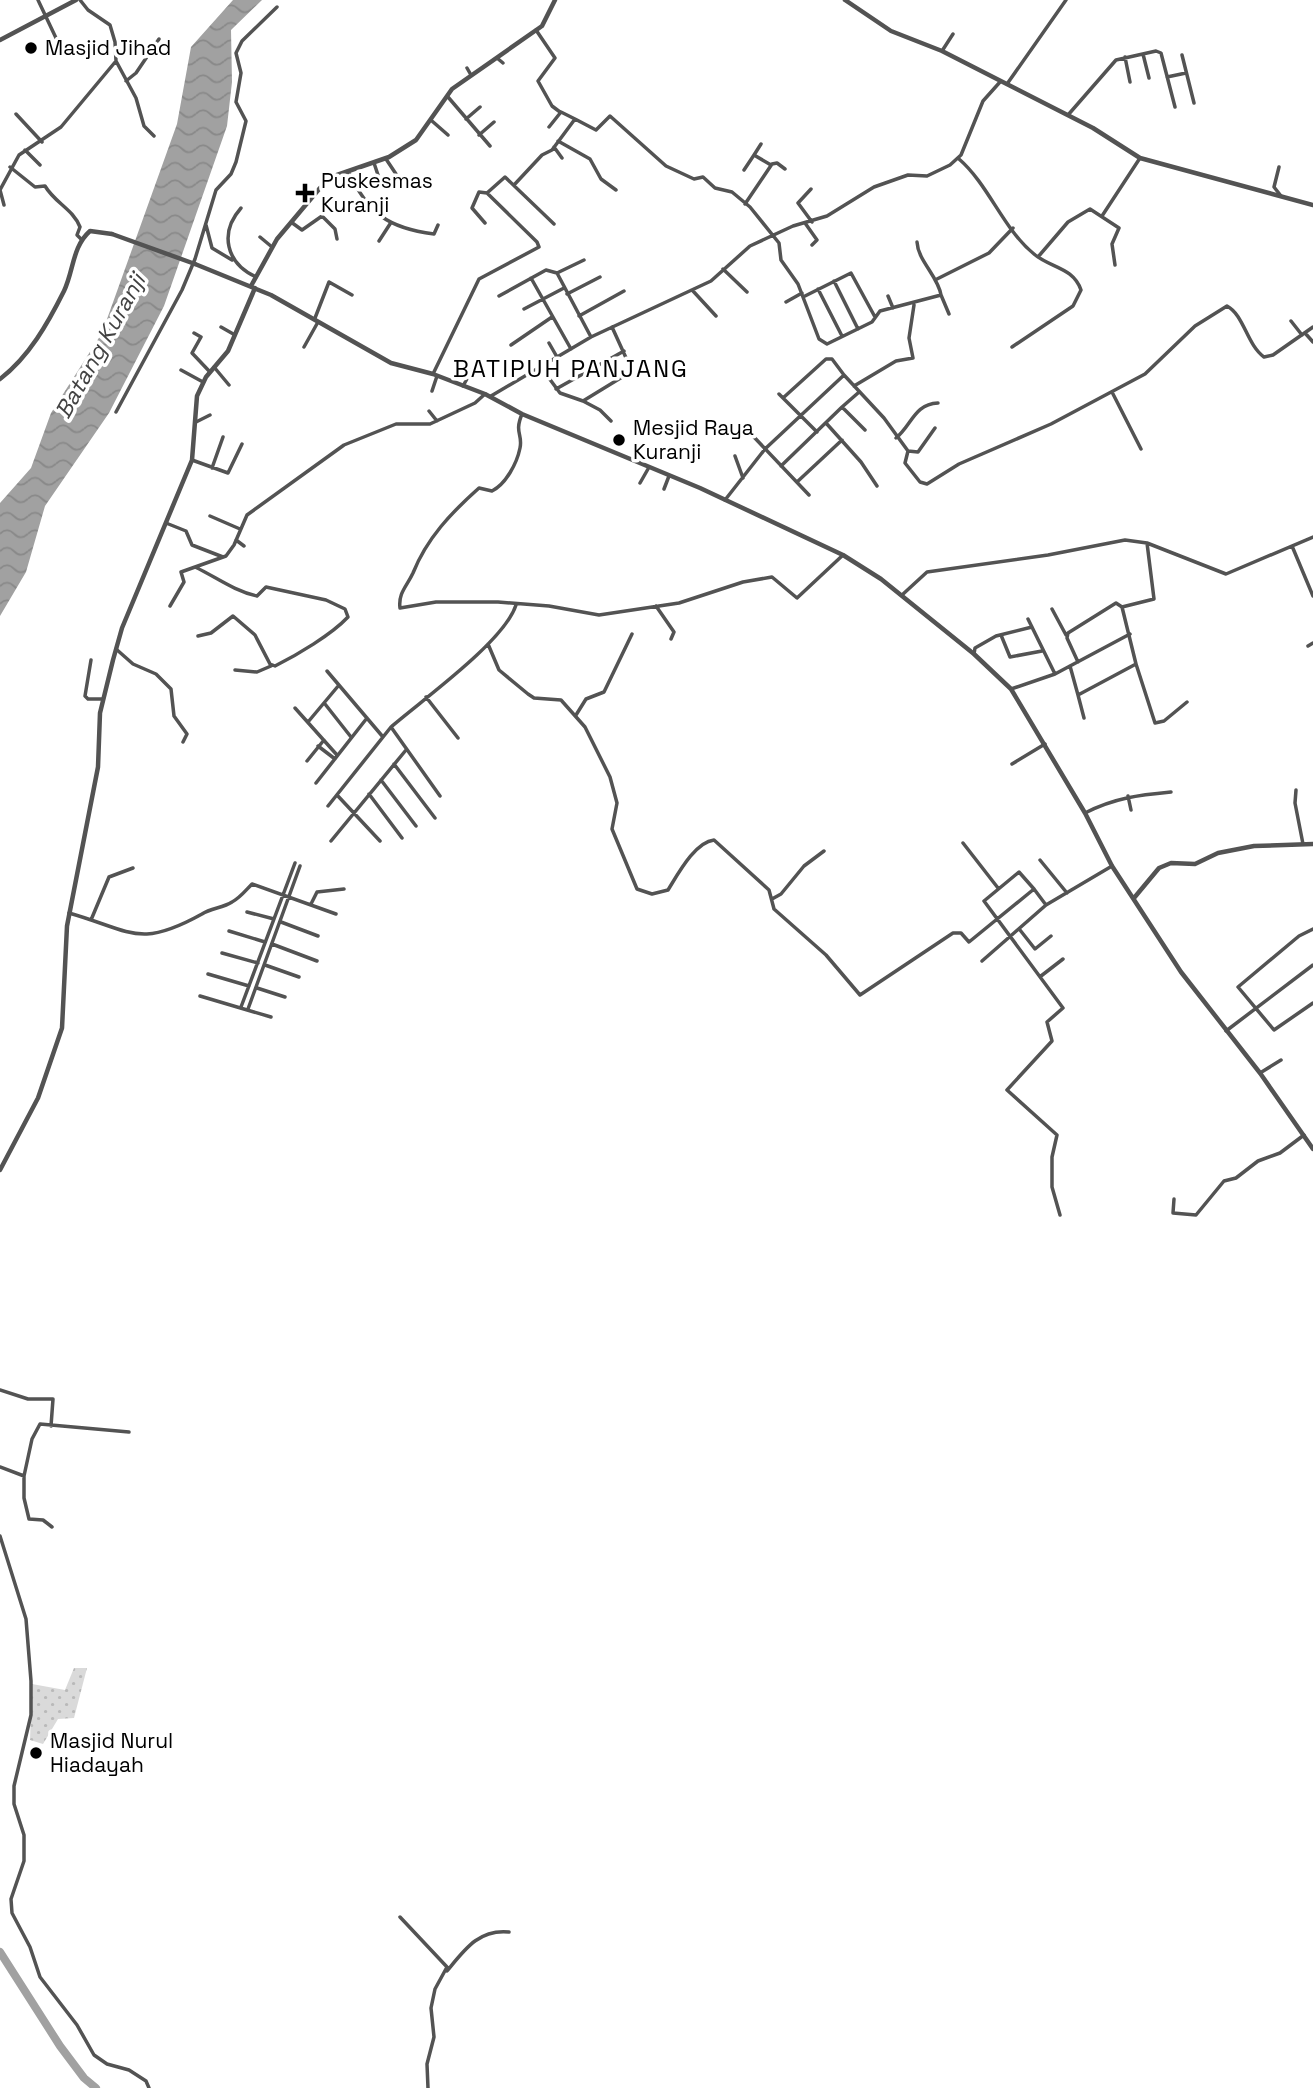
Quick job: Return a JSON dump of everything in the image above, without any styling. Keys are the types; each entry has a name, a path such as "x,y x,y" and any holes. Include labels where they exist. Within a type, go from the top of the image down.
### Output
{"street":[{"path":"38,0 56,38"},
{"path":"0,40 32,28 45,16 78,0 91,13 110,25 116,42 116,61 136,98 144,126 154,136"},
{"path":"0,1170 38,1098 62,1028 62,981 69,914 100,757 99,699 116,649 192,460 196,443 194,404 203,382 225,357 256,277 272,247 325,183 348,171 386,159 416,140 432,121 446,95 545,23 555,0"},
{"path":"1006,85 1066,0"},
{"path":"849,1 898,35 942,51 1068,116 1140,158 1313,205"},
{"path":"116,412 182,290 195,259 216,190 236,162 246,121 236,102 241,73 236,53 242,41 277,7"},
{"path":"536,30 555,58 538,81 552,106 560,113 596,130 610,116 666,166 694,179 703,177 715,188 729,191 745,204 782,249 781,260 802,295 820,341 827,344 858,329 876,318 880,311 942,295"},
{"path":"942,51 953,34"},
{"path":"127,80 136,73 159,39"},
{"path":"1068,116 1109,67 1125,57 1156,51 1161,53 1175,107"},
{"path":"1143,54 1149,78"},
{"path":"1182,55 1194,103"},
{"path":"1125,57 1130,82"},
{"path":"497,58 503,63"},
{"path":"4,205 0,190 10,167 25,150 42,142 61,127 116,61"},
{"path":"467,68 471,75"},
{"path":"1167,77 1186,73"},
{"path":"170,606 184,582 181,572 223,557 236,540 247,515 344,445 396,424 424,425 437,421 591,337 667,299 693,290 723,269 743,250 836,212 874,187 908,175 927,176 959,159 980,106 1000,82"},
{"path":"446,95 490,146"},
{"path":"466,119 480,107"},
{"path":"549,127 560,113"},
{"path":"16,114 42,142"},
{"path":"514,185 554,147 575,119"},
{"path":"432,121 448,135"},
{"path":"479,135 494,122"},
{"path":"558,140 590,159 601,180 616,190"},
{"path":"744,170 761,144"},
{"path":"554,147 562,158"},
{"path":"25,150 40,165"},
{"path":"754,155 771,165"},
{"path":"1102,216 1140,158"},
{"path":"386,159 398,177"},
{"path":"959,159 974,174 1038,257 1068,272 1080,285 1081,295 1073,306 1012,347"},
{"path":"374,163 379,178"},
{"path":"745,204 771,165 778,163 785,169"},
{"path":"10,167 35,187 45,186 54,201 66,208 78,221 80,227 77,235 81,239"},
{"path":"1279,167 1274,187 1281,195"},
{"path":"348,171 373,212 390,223 410,231 434,234 438,225"},
{"path":"487,193 502,177 514,185 554,224"},
{"path":"811,189 798,205 812,222"},
{"path":"432,391 435,375 479,279 539,247 487,193 479,192 472,208 485,223"},
{"path":"234,261 229,252 229,231 233,218 241,208"},
{"path":"1038,257 1070,220 1090,209 1119,228 1112,244 1115,265"},
{"path":"291,222 302,230 322,216 335,229 337,239"},
{"path":"206,221 212,248 256,277"},
{"path":"379,241 390,223"},
{"path":"805,223 817,240 812,245"},
{"path":"937,279 989,253 1013,228"},
{"path":"0,379 20,363 64,291 81,239 90,231 112,234 253,287 317,319 391,363 435,375 487,396 522,414 725,500 843,555 860,565 974,654 1012,689 1085,813 1112,866 1181,972 1260,1073 1313,1149"},
{"path":"261,237 272,247"},
{"path":"917,242 919,251 937,279 949,314"},
{"path":"557,273 584,260"},
{"path":"499,296 549,269 557,273 591,337"},
{"path":"723,269 747,292"},
{"path":"786,302 853,274 876,318"},
{"path":"568,294 600,277"},
{"path":"531,278 571,349"},
{"path":"833,281 858,329"},
{"path":"304,347 329,282 352,295"},
{"path":"524,309 564,288"},
{"path":"818,289 842,335"},
{"path":"693,290 716,316"},
{"path":"579,316 624,291"},
{"path":"888,296 893,308"},
{"path":"854,386 897,361 913,358 909,333 914,304"},
{"path":"908,451 905,463 920,481 927,484 959,464 1051,424 1145,374 1195,326 1227,306 1235,312 1252,345 1264,357 1273,355 1313,327"},
{"path":"511,345 552,317"},
{"path":"1291,321 1313,342"},
{"path":"221,327 234,335"},
{"path":"583,401 632,371 612,327"},
{"path":"194,333 201,338 193,353 229,385"},
{"path":"549,343 557,356"},
{"path":"556,389 624,351"},
{"path":"783,398 826,359 832,359 859,393 884,418 908,451 918,453 936,428"},
{"path":"463,386 478,362"},
{"path":"540,366 556,389 600,410 611,421"},
{"path":"181,370 203,382"},
{"path":"725,500 765,449 844,375"},
{"path":"1112,392 1141,449"},
{"path":"781,466 859,393"},
{"path":"779,394 817,432"},
{"path":"897,438 905,431 916,411 928,404 937,403"},
{"path":"842,407 865,430"},
{"path":"429,411 437,421"},
{"path":"522,414 516,429 520,448 504,482 492,492 479,488 445,519 416,560 400,608 436,602 549,606 590,615 680,603 765,577 778,580 797,598 843,555"},
{"path":"194,421 211,415"},
{"path":"826,423 877,486"},
{"path":"752,435 809,495"},
{"path":"211,468 223,437"},
{"path":"797,482 842,440"},
{"path":"192,460 229,472 242,444"},
{"path":"735,456 743,478"},
{"path":"640,483 648,469"},
{"path":"664,489 670,476"},
{"path":"210,516 240,529"},
{"path":"166,523 186,531 192,545 223,557"},
{"path":"901,597 927,572 1048,555 1125,540 1147,543 1226,574 1313,537"},
{"path":"236,540 244,546"},
{"path":"1122,607 1154,599 1147,543"},
{"path":"1292,546 1313,596"},
{"path":"194,566 238,591 256,596 266,587 326,600 345,609 347,620 310,644 304,652 257,671 235,670"},
{"path":"1066,635 1116,603 1122,607 1136,664 1155,723 1164,721 1188,702"},
{"path":"328,806 391,727 488,644 512,616 516,605"},
{"path":"656,606 674,632 671,639"},
{"path":"1052,609 1078,662"},
{"path":"198,636 211,633 233,616 255,635 271,666"},
{"path":"1028,619 1055,674"},
{"path":"974,654 979,644 1032,626"},
{"path":"576,715 586,699 604,692 632,634"},
{"path":"1012,689 1055,674 1130,634"},
{"path":"1001,635 1010,657 1043,651"},
{"path":"1308,646 1313,643"},
{"path":"488,644 499,670 534,698 561,700 585,727 610,777 617,803 612,829 637,889 652,894 668,890 682,867 706,843 715,840 769,890 774,909 827,955 861,996 944,938 958,932 968,942 1034,889"},
{"path":"116,649 133,664 156,674 171,689 174,716 187,735 183,742"},
{"path":"91,660 84,692 87,698 99,699"},
{"path":"1077,695 1092,690 1136,664"},
{"path":"1070,666 1084,718"},
{"path":"327,671 383,737"},
{"path":"308,722 339,685"},
{"path":"426,697 458,738"},
{"path":"325,704 351,737"},
{"path":"295,708 336,757"},
{"path":"316,783 367,718"},
{"path":"391,727 440,796"},
{"path":"307,761 324,740"},
{"path":"1012,764 1045,744"},
{"path":"318,746 336,757"},
{"path":"331,841 406,750"},
{"path":"394,764 435,818"},
{"path":"381,780 415,826"},
{"path":"1296,790 1295,803 1303,844"},
{"path":"1085,813 1128,796 1171,792"},
{"path":"369,793 402,838"},
{"path":"337,795 355,810 380,841"},
{"path":"1128,796 1131,810"},
{"path":"964,843 998,888"},
{"path":"1134,898 1160,868 1171,863 1195,864 1218,853 1254,846 1313,844"},
{"path":"771,900 781,894 804,866 824,851"},
{"path":"1040,860 1067,893"},
{"path":"241,1007 295,863"},
{"path":"248,1009 300,866"},
{"path":"982,961 1046,905 1112,866"},
{"path":"91,920 109,877 134,867"},
{"path":"1046,905 1019,872 984,901 1063,1008 1047,1022 1052,1041 1007,1090 1057,1135 1052,1157 1052,1187 1060,1215"},
{"path":"69,914 137,935 156,934 181,927 205,912 232,902 253,884 336,914"},
{"path":"311,904 317,892 344,889"},
{"path":"247,912 274,919"},
{"path":"280,922 318,936"},
{"path":"1313,929 1299,936 1238,987 1253,1009 1274,1030 1313,1003"},
{"path":"1020,930 1035,948"},
{"path":"229,932 265,942"},
{"path":"1027,957 1051,936"},
{"path":"272,944 317,961"},
{"path":"222,953 258,963"},
{"path":"1041,976 1063,960"},
{"path":"264,965 299,977"},
{"path":"1226,1031 1313,965"},
{"path":"208,974 249,986"},
{"path":"256,987 285,997"},
{"path":"200,996 271,1017"},
{"path":"1260,1073 1281,1060"},
{"path":"1174,1199 1173,1213 1196,1215 1224,1181 1236,1178 1258,1161 1280,1153 1304,1135"},
{"path":"0,1390 29,1399 53,1399 51,1426"},
{"path":"52,1527 43,1520 28,1518 24,1476 38,1425 90,1426 129,1432"},
{"path":"0,1467 24,1476"},
{"path":"0,1536 26,1619 32,1681 32,1715 14,1786 14,1804 24,1835 24,1861 11,1899 12,1913 30,1947 39,1975 77,2025 94,2055 107,2064 129,2070 146,2081 149,2088"},
{"path":"400,1917 447,1967 435,1989 431,2008 434,2037 427,2064 428,2088"},
{"path":"443,1976 461,1954 485,1933 509,1932"}],"shaded area":[{"path":"74,1668 87,1668 74,1718 58,1719 43,1744 30,1740 32,1684 65,1690"}],"water":[{"name":"Batang Kuranji","path":"233,0 262,0 231,30 232,82 227,126 164,306 109,413 45,506 26,572 0,616 0,503 31,468 51,413 102,333 177,124 191,47"}],"waterway":[{"path":"0,1952 60,2046 84,2078 96,2088"}],"place":[{"name":"Masjid Jihad","path":"31,48"},
{"name":"Puskesmas Kuranji","path":"305,193"},
{"name":"Mesjid Raya Kuranji","path":"619,440"},
{"name":"Masjid Nurul Hiadayah","path":"36,1753"}],"district":[{"name":"BATIPUH PANJANG","path":"571,369"}]}
